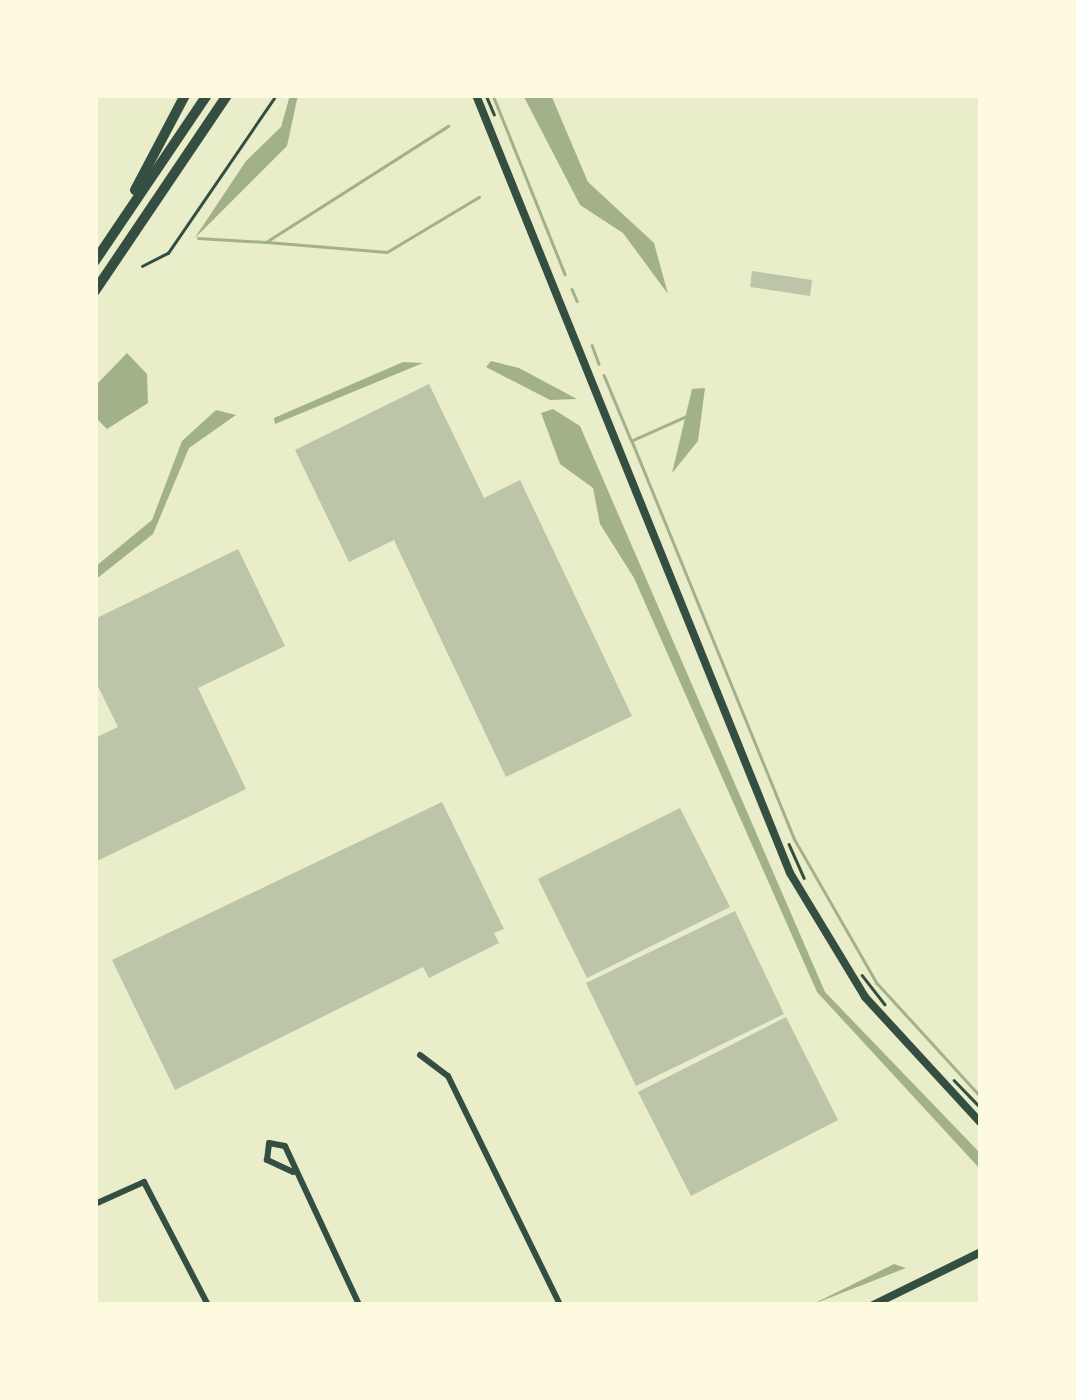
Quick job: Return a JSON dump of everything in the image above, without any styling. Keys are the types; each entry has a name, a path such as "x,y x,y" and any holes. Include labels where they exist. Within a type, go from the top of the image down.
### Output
{"highway":[{"path":"96,260 185,95"},
{"path":"108,240 207,95"},
{"path":"95,291 227,95"}],"street":[{"path":"476,95 790,873 865,997 981,1123"},
{"path":"420,1055 448,1076 560,1305"},
{"path":"294,1172 267,1160 269,1143 285,1146 359,1305"},
{"path":"95,1204 144,1182 208,1305"},
{"path":"873,1305 981,1252"}],"path":[{"path":"142,266 168,253 276,95"},
{"path":"786,837 810,892"},
{"path":"858,968 893,1014"},
{"path":"946,1071 981,1108"}],"shaded area":[{"path":"290,95 298,95 287,146 194,239 246,161 281,127"},
{"path":"523,95 551,95 588,182 654,243 668,294 623,233 580,205"},
{"path":"127,353 147,374 148,403 107,429 95,417 95,386"},
{"path":"491,361 519,368 577,399 550,400 486,367"},
{"path":"403,362 423,363 275,424 274,418"},
{"path":"705,388 698,441 672,473 692,389"},
{"path":"553,409 580,426 825,992 981,1154 981,1170 817,992 634,578 600,524 593,488 560,464 541,413"},
{"path":"216,410 236,415 189,448 153,534 95,580 95,567 152,520 182,441"},
{"path":"894,1264 906,1268 811,1305"}],"building":[{"path":"752,271 812,280 810,296 750,287"},
{"path":"429,384 484,498 520,480 632,716 506,777 394,540 349,562 295,450"},
{"path":"238,549 285,646 198,688 246,789 95,862 95,738 118,727 95,680 95,619"},
{"path":"442,802 504,929 494,933 499,943 429,978 423,967 175,1090 112,960"},
{"path":"680,808 730,907 587,978 538,879"},
{"path":"735,911 784,1014 636,1086 586,983"},
{"path":"786,1017 838,1120 691,1196 638,1092"}],"waterway":[{"path":"493,95 565,274"},
{"path":"198,238 266,242 448,126"},
{"path":"267,242 387,252 479,197"},
{"path":"572,289 577,301"},
{"path":"592,345 599,364"},
{"path":"604,375 631,440"},
{"path":"690,415 632,441 795,840 877,983 981,1097"}]}
